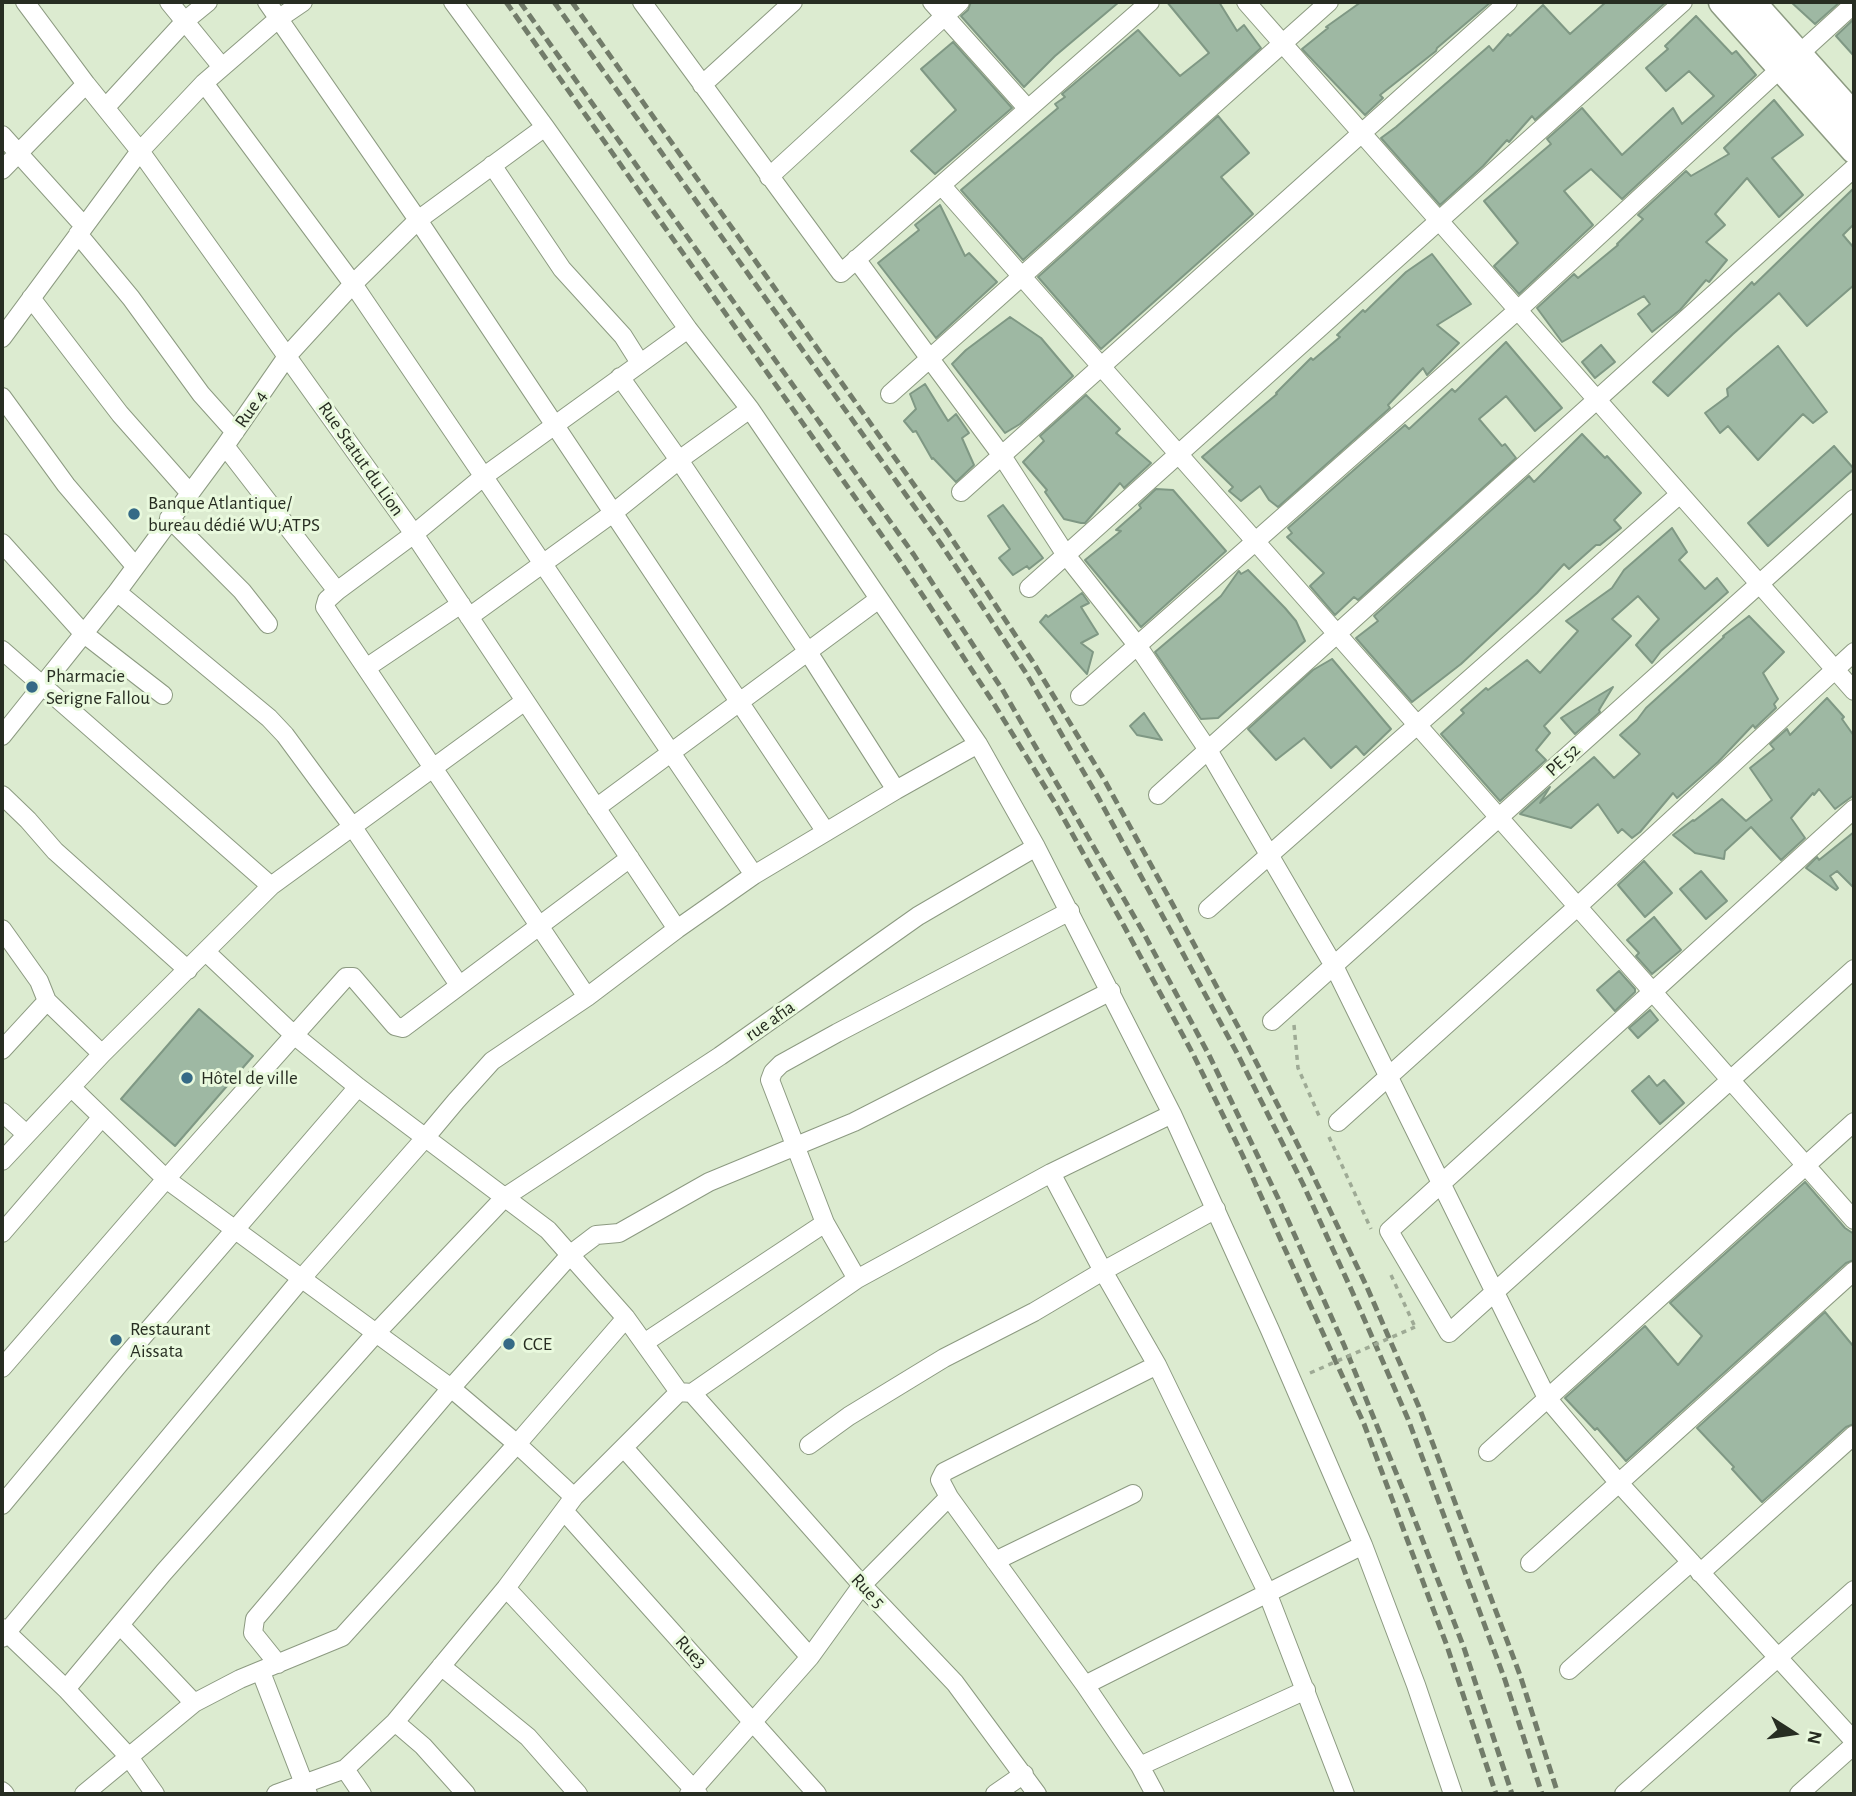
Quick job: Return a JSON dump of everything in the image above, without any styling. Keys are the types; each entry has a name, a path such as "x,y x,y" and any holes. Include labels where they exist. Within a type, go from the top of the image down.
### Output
{"street":[{"name":"Rue Statut du Lion","path":"25,2 140,151 414,534 677,929"},
{"path":"169,2 222,67"},
{"path":"106,107 186,20 208,2"},
{"path":"267,2 418,220 826,832"},
{"path":"2,338 140,151 204,83 278,19 303,2"},
{"path":"453,2 688,329 750,409 978,744 1036,847 1111,991 1216,1209 1363,1545 1416,1685 1453,1794"},
{"path":"642,2 841,273 1150,2"},
{"path":"702,85 793,2"},
{"path":"932,2 1028,109"},
{"path":"769,177 960,2"},
{"path":"1246,2 1854,691"},
{"path":"890,394 1329,2"},
{"path":"961,492 1507,2"},
{"path":"1029,588 1683,2"},
{"path":"1722,2 1854,116"},
{"path":"1752,2 1790,61 1854,150"},
{"path":"1080,696 1519,309 1854,5"},
{"path":"204,83 353,284 754,876"},
{"path":"2,170 86,84"},
{"name":"Rue 4","path":"2,736 117,592 169,518 230,439 288,355 353,284 418,220 545,127"},
{"path":"2,135 81,230 131,298 337,591"},
{"path":"492,165 549,252 623,336 640,363"},
{"path":"1158,795 1854,168"},
{"path":"942,186 1854,1220"},
{"path":"856,259 1002,456 1066,555 1137,645 1208,750 1334,966 1547,1398 1618,1482 1780,1657 1854,1743 1816,1786 1800,1794"},
{"path":"31,298 120,414 189,492"},
{"path":"587,997 325,607 327,600 337,591 483,478 688,329"},
{"path":"620,377 808,652 896,790"},
{"path":"2,397 66,485 135,566"},
{"path":"366,668 542,562 613,513 679,460 750,409"},
{"path":"1208,909 1680,494"},
{"name":"PE 52","path":"1272,1021 1854,499"},
{"path":"169,518 242,591 268,624"},
{"path":"2,543 83,634 163,695"},
{"path":"117,592 269,718 285,735 352,826 459,985"},
{"path":"596,808 879,599"},
{"path":"2,650 271,886"},
{"path":"1338,1122 1854,652"},
{"path":"2,1161 102,1054 271,886 525,701"},
{"path":"155,1794 129,1757 66,1689 3,1633 301,1279 492,1061 587,997 677,929 754,876 978,744"},
{"path":"2,795 55,851 188,970"},
{"path":"1854,809 1382,1236 1450,1333 1854,969"},
{"name":"rue afia","path":"66,1689 376,1333 505,1197 720,1056 918,916 1036,847"},
{"path":"2,1368 293,1035 350,976 403,1028 629,858"},
{"path":"857,1279 825,1223 769,1080 780,1064 1070,911"},
{"path":"2,929 39,981 47,1001 102,1054"},
{"name":"Rue 5","path":"206,952 293,1035 548,1230 626,1318 686,1392 862,1586 955,1683 1037,1794"},
{"path":"278,1664 253,1633 255,1619 452,1388 571,1254 596,1234 619,1233 709,1182 854,1122 1111,991"},
{"path":"2,1050 47,1001"},
{"name":"Rue3","path":"71,1087 166,1179 452,1388 517,1444 817,1794"},
{"path":"2,1505 358,1087"},
{"path":"2,1112 26,1134"},
{"path":"276,1794 306,1789 345,1769 395,1722 506,1588 569,1504 624,1448 686,1392 857,1279 1051,1173 1172,1114"},
{"path":"2,1233 102,1117"},
{"path":"1488,1452 1854,1122"},
{"path":"1051,1173 1157,1365 1267,1592 1345,1794"},
{"path":"809,1446 849,1416 944,1358 1034,1312 1103,1270 1216,1209"},
{"path":"644,1343 825,1223"},
{"path":"1530,1563 1854,1271"},
{"path":"84,1794 194,1703 240,1679 342,1637 517,1444 626,1318"},
{"path":"1155,1794 1140,1766 1085,1685 949,1497 940,1480 944,1472 1157,1365"},
{"path":"1569,1670 1854,1435"},
{"path":"624,1448 810,1657"},
{"path":"995,1561 1133,1494"},
{"path":"506,1588 693,1793 810,1657 862,1586 949,1497"},
{"path":"1085,1685 1363,1545"},
{"path":"1624,1794 1854,1590"},
{"path":"120,1625 194,1703"},
{"path":"441,1666 528,1737 578,1794"},
{"path":"261,1672 306,1789"},
{"path":"1140,1766 1306,1690"},
{"path":"395,1722 423,1746 466,1794"},
{"path":"345,1769 362,1794"},
{"path":"995,1794 1024,1774"}],"path":[{"path":"1292,1004 1298,1068 1382,1236"},
{"path":"1310,1373 1415,1327 1387,1265"}],"building":[{"path":"971,2 1119,2 1055,56 1024,87 961,16 968,10"},
{"path":"1167,2 1219,2 1237,31 1244,25 1261,48 1023,260 961,190 1058,108 1055,104 1065,97 1062,94 1138,30 1180,76 1209,53"},
{"path":"1361,2 1491,2 1436,51 1380,95 1383,98 1365,115 1302,49 1328,28 1326,27"},
{"path":"1606,2 1666,2 1535,120 1532,116 1509,142 1507,140 1440,205 1381,138 1489,46 1493,51 1508,34 1510,36 1543,5 1570,34"},
{"path":"1791,2 1840,2 1815,24"},
{"path":"1696,16 1732,54 1736,51 1756,75 1622,199 1591,169 1564,191 1593,225 1519,294 1494,266 1518,243 1484,201 1551,144 1547,139 1582,108 1622,155 1673,108 1682,124 1714,96 1689,71 1666,91 1646,68 1668,49 1665,46"},
{"path":"1854,19 1854,56 1836,36"},
{"path":"953,42 1012,108 935,174 911,151 956,110 921,69"},
{"path":"1774,100 1803,135 1772,158 1803,195 1779,217 1747,178 1715,214 1725,225 1706,242 1727,260 1680,310 1652,332 1638,314 1650,304 1644,296 1562,342 1537,308 1574,274 1578,278 1618,245 1643,219 1638,215 1686,171 1691,176 1729,154 1724,148"},
{"path":"1218,116 1249,153 1221,177 1253,214 1101,349 1038,277"},
{"path":"1854,188 1854,224 1843,235 1854,248 1854,285 1807,326 1779,293 1668,396 1653,382 1752,282 1754,285"},
{"path":"940,205 965,256 969,253 997,282 936,338 878,263 919,230 915,225"},
{"path":"1432,254 1471,304 1437,325 1459,343 1427,375 1423,368 1388,405 1390,408 1278,507 1269,500 1260,486 1241,501 1229,491 1233,487 1202,457 1277,394 1311,358 1313,360 1340,337 1337,335 1406,272"},
{"path":"1010,317 1041,338 1073,376 1020,424 1005,433 952,364"},
{"path":"1506,342 1562,408 1535,431 1506,396 1479,419 1516,458 1358,600 1354,597 1335,615 1310,586 1324,573 1287,537 1292,533 1288,528 1405,425 1409,429 1452,389 1455,392"},
{"path":"1601,345 1615,362 1595,378 1582,362"},
{"path":"1778,346 1827,412 1813,423 1803,414 1758,460 1728,426 1720,433 1705,413 1728,396 1727,389"},
{"path":"925,384 948,421 956,414 969,433 962,438 974,465 956,482 932,459 916,431 913,432 904,421 916,409 910,394"},
{"path":"1086,395 1120,429 1116,433 1151,463 1124,488 1120,483 1085,523 1081,523 1064,519 1045,492 1047,490 1023,462 1044,441 1040,436"},
{"path":"1582,434 1605,458 1607,456 1641,493 1614,520 1621,528 1600,545 1596,545 1569,569 1564,564 1461,664 1412,702 1356,638 1378,621 1374,616 1529,476 1534,482"},
{"path":"1834,446 1854,469 1768,546 1748,523"},
{"path":"1156,489 1173,490 1226,551 1141,627 1085,560 1121,531 1116,530 1141,508 1139,505"},
{"path":"1003,505 1043,558 1029,569 1027,566 1013,575 999,558 1010,549 988,516"},
{"path":"1672,528 1687,552 1679,560 1705,589 1717,578 1728,592 1661,651 1652,663 1636,645 1659,619 1638,596 1612,619 1631,636 1544,726 1550,733 1536,750 1546,760 1500,801 1441,734 1464,713 1461,710 1486,688 1488,690 1527,660 1540,673 1578,631 1566,621 1612,588 1624,570"},
{"path":"1248,570 1296,621 1305,641 1218,718 1201,719 1155,652 1221,596 1239,571 1241,574"},
{"path":"1082,593 1089,603 1081,607 1098,634 1081,643 1093,652 1087,674 1040,622 1046,615 1048,617"},
{"path":"1749,616 1784,652 1763,673 1778,699 1774,704 1776,708 1755,728 1753,725 1718,762 1677,798 1673,793 1640,832 1632,838 1622,829 1618,833 1598,804 1571,828 1520,814 1550,787 1540,803 1594,757 1614,778 1640,754 1620,735 1723,636"},
{"path":"1332,659 1391,729 1364,755 1356,746 1331,768 1304,738 1276,760 1248,729 1313,670"},
{"path":"1613,687 1600,712 1575,734 1561,718"},
{"path":"1827,698 1844,717 1842,719 1854,736 1854,795 1835,809 1819,789 1814,795 1813,793 1791,818 1805,838 1781,860 1751,827 1725,851 1724,859 1695,853 1673,835 1722,799 1746,821 1772,800 1750,768 1774,749 1770,744 1787,729 1790,735"},
{"path":"1144,713 1162,740 1137,735 1130,726"},
{"path":"1854,832 1854,888 1837,871 1830,876 1838,888 1836,890 1806,868 1817,857 1819,860"},
{"path":"1644,861 1672,893 1645,917 1618,885"},
{"path":"1701,871 1727,901 1706,919 1680,889"},
{"path":"1654,917 1681,950 1652,974 1636,956 1639,953 1627,940"},
{"path":"1619,971 1635,992 1615,1011 1597,990"},
{"name":"Hôtel de ville","path":"199,1009 253,1056 175,1146 121,1099"},
{"path":"1650,1010 1658,1020 1638,1038 1629,1028"},
{"path":"1649,1076 1657,1086 1664,1080 1684,1103 1660,1124 1632,1091"},
{"path":"1805,1182 1845,1228 1854,1234 1854,1260 1846,1263 1626,1461 1597,1428 1595,1430 1565,1398 1645,1326 1678,1365 1702,1336 1670,1303"},
{"path":"1825,1312 1854,1347 1854,1424 1846,1427 1762,1502 1697,1428"}],"railway":[{"path":"506,2 902,564 991,699 1055,803 1124,926 1193,1054 1242,1154 1364,1424 1447,1646 1496,1794"},
{"path":"520,2 914,555 1002,689 1142,930 1209,1055 1278,1198 1344,1345 1464,1648 1512,1794"},
{"path":"554,2 941,544 1026,673 1098,797 1237,1053 1303,1184 1351,1289 1408,1419 1505,1680 1542,1794"},
{"path":"572,2 946,530 1033,662 1105,781 1242,1034 1366,1285 1419,1407 1520,1675 1558,1794"}],"place":[{"name":"Banque Atlantique/ bureau dédié WU;ATPS","path":"134,514"},
{"name":"Pharmacie Serigne Fallou","path":"32,687"},
{"name":"Hôtel de ville","path":"187,1078"},
{"name":"Restaurant Aissata","path":"116,1340"},
{"name":"CCE","path":"509,1344"}]}
